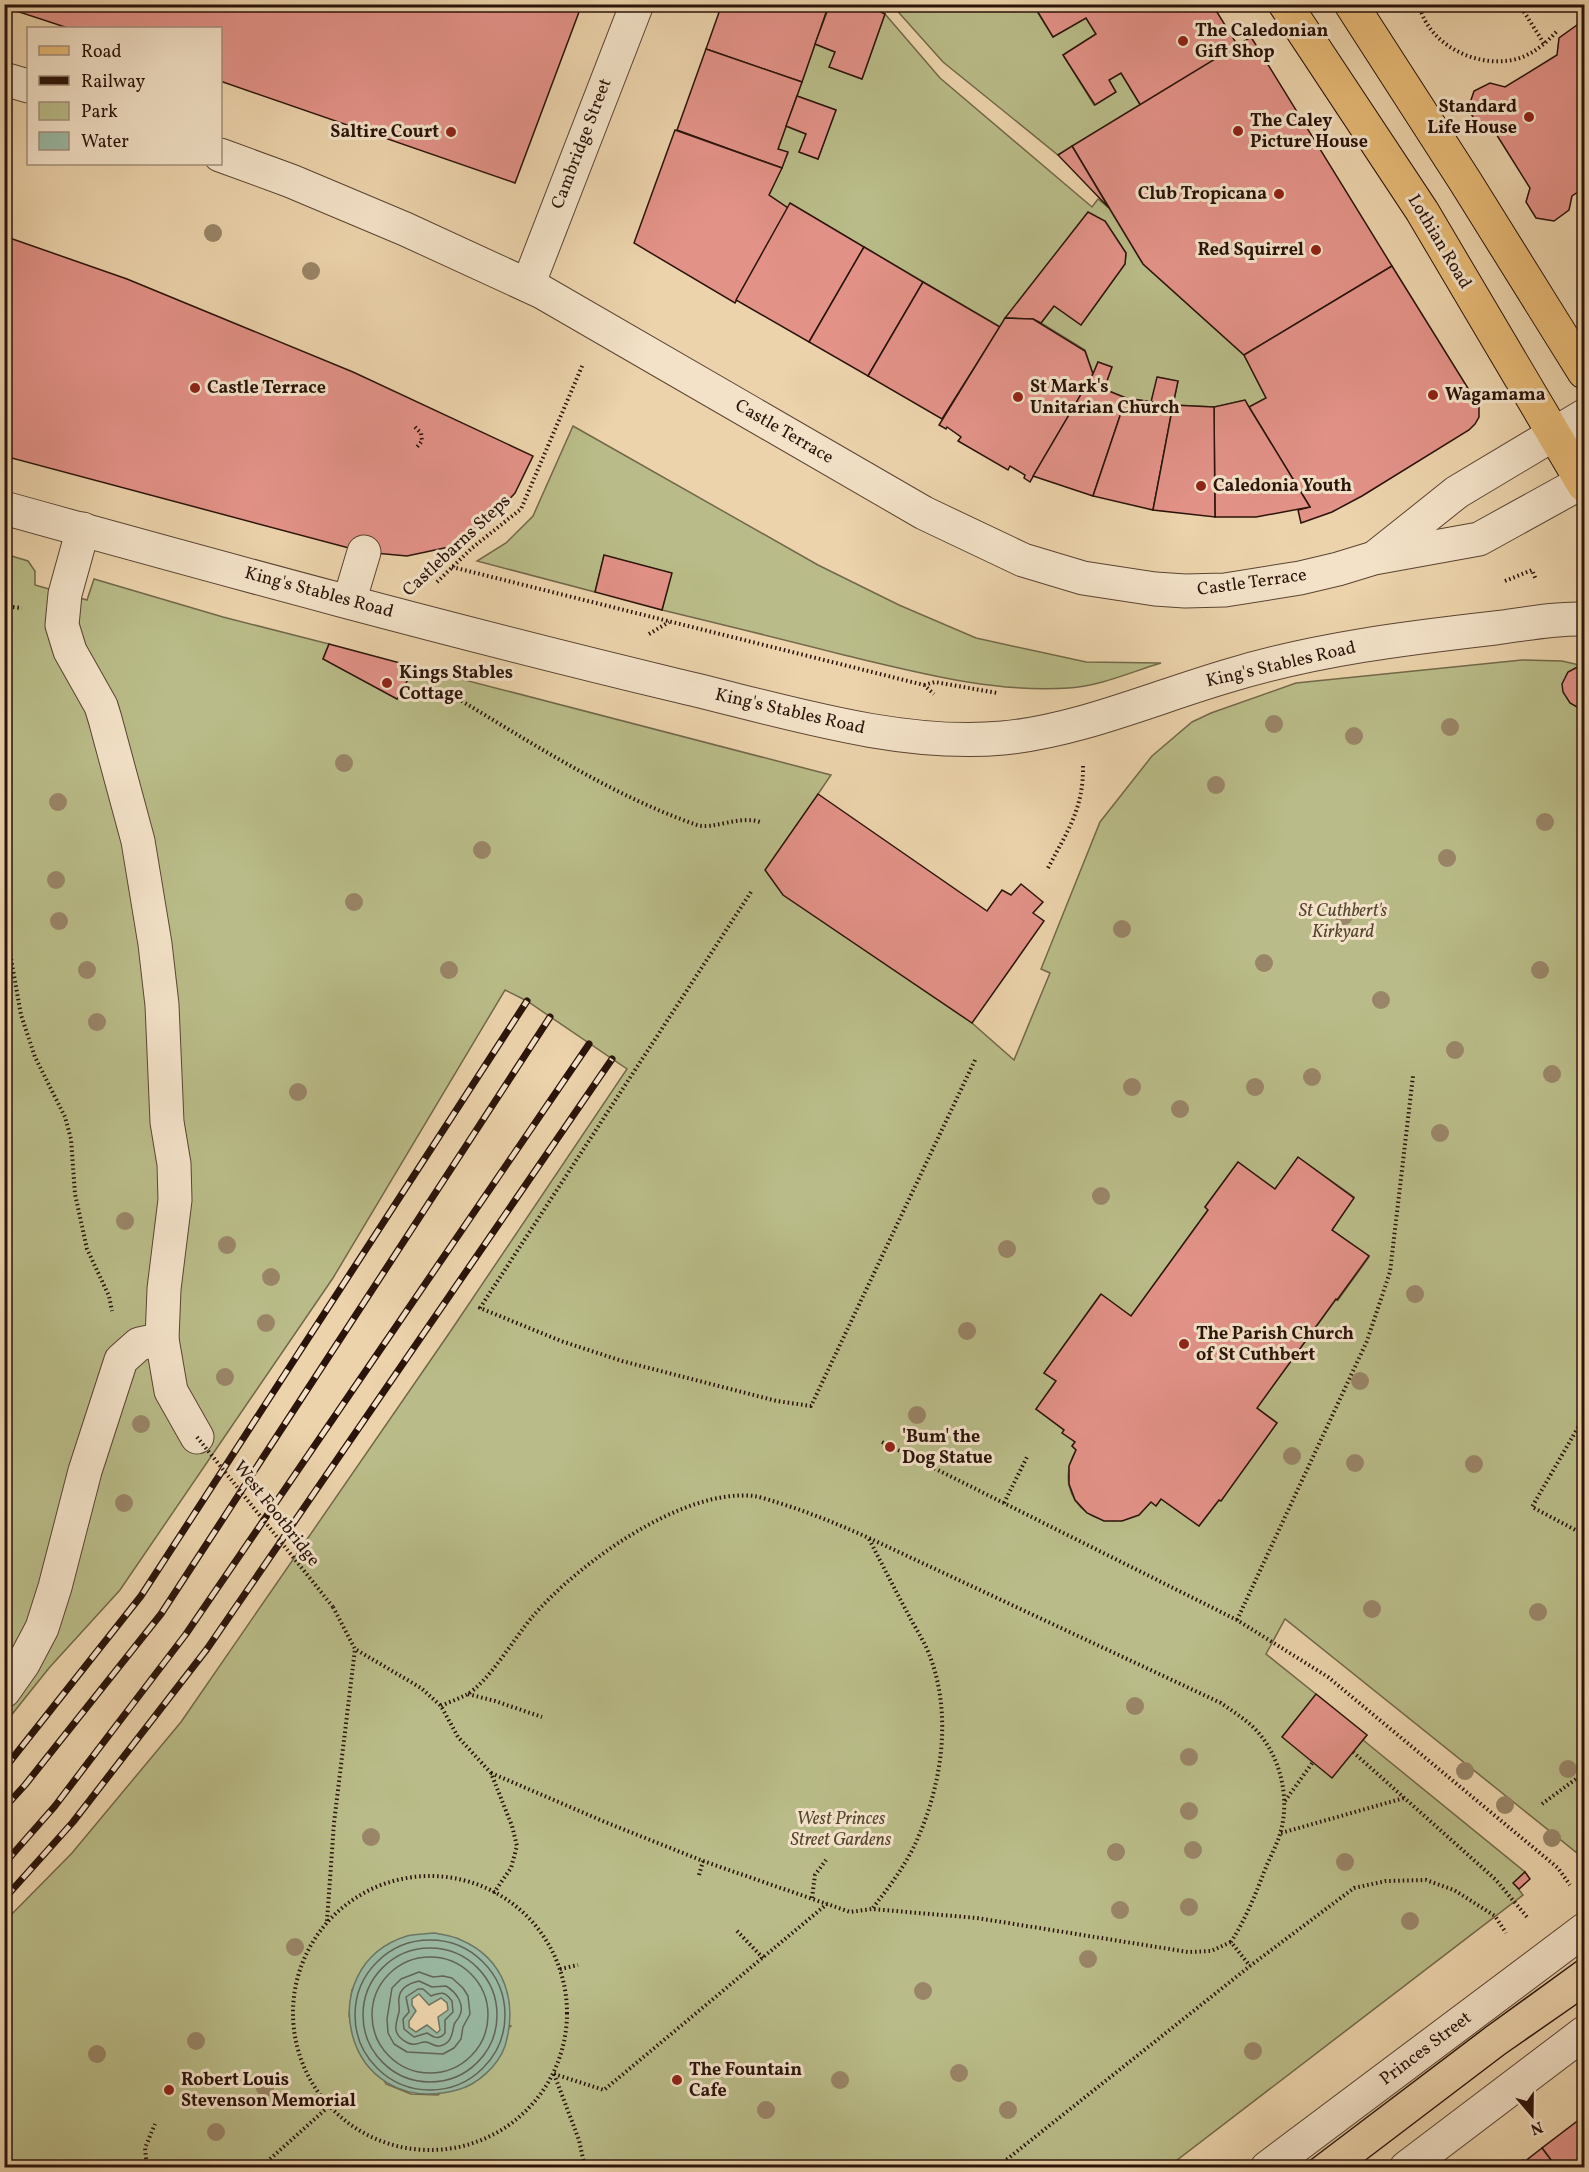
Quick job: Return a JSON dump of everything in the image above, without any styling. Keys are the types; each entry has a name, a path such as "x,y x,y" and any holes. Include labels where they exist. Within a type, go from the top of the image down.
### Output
{"main road":[{"name":"Lothian Road","path":"1285,4 1422,211 1584,482"},
{"path":"1351,4 1465,180 1584,372"}],"street":[{"name":"Cambridge Street","path":"528,285 637,4"},
{"path":"4,79 27,86"},
{"name":"Castle Terrace","path":"222,156 291,181 405,229 528,285 924,513 1023,560 1083,578 1155,589 1185,591 1225,590 1300,578 1374,558 1479,539 1584,482"},
{"name":"Castle Terrace","path":"1374,558 1457,492 1584,416"},
{"name":"King's Stables Road","path":"4,508 349,602 642,677 846,726 946,740 1003,739 1040,733 1081,723 1237,673 1303,656 1431,634 1551,619 1584,619"},
{"path":"83,529 65,594 62,626 70,651 101,706 138,841 155,944 162,1005 167,1122 174,1164 175,1200 164,1289 162,1339 171,1391 197,1437"},
{"path":"349,602 363,552"},
{"path":"4,1690 23,1664 42,1628 86,1471 121,1360 139,1344 162,1339"},
{"name":"Princes Street","path":"1268,2168 1584,1930"},
{"path":"1406,2168 1584,2033"}],"path":[{"path":"1419,4 1433,32 1451,49 1474,59 1499,61 1523,57 1545,45 1558,30"},
{"path":"1519,4 1545,45"},
{"name":"Castlebarns Steps","path":"402,616 472,548 521,509 599,325"},
{"path":"415,427 422,437 417,447"},
{"path":"452,567 924,686"},
{"path":"450,694 606,786 700,826 751,819 760,822"},
{"path":"1048,868 1077,811 1082,794 1081,723"},
{"path":"751,892 480,1308 561,1341 622,1361 777,1401 811,1406 976,1058"},
{"path":"4,919 21,1015 35,1057 65,1118 71,1139 75,1194 87,1249 109,1296 121,1360"},
{"path":"1238,1620 1367,1341 1390,1272 1413,1076"},
{"path":"1584,1417 1532,1507 1584,1534"},
{"name":"West Footbridge","path":"197,1437 333,1607 355,1649"},
{"path":"882,1443 1238,1620 1328,1677 1558,1868 1570,1885"},
{"path":"1004,1503 1027,1457"},
{"path":"441,1706 468,1694 488,1674 536,1612 594,1559 636,1531 680,1511 715,1498 754,1496 831,1521 1221,1703 1244,1718 1264,1739 1280,1772 1284,1802 1281,1833 1251,1907 1231,1942 1211,1951 1188,1952 977,1918 872,1909 850,1912 703,1861 491,1773"},
{"path":"869,1538 927,1650 938,1688 942,1718 941,1751 933,1799 917,1841 893,1882 872,1909"},
{"path":"327,1922 334,1823 355,1649 421,1688 441,1706 458,1737 491,1773 512,1826 517,1846 511,1868 494,1894"},
{"path":"468,1694 542,1717"},
{"path":"1353,1752 1496,1880 1527,1917"},
{"path":"1284,1802 1313,1762"},
{"path":"1542,1804 1584,1773"},
{"path":"1281,1833 1405,1798"},
{"path":"812,1898 815,1875 826,1860"},
{"path":"699,1875 703,1861"},
{"path":"418,1876 453,1878 494,1894 518,1907 543,1935 560,1969 566,1995 567,2022 563,2048 554,2074 535,2102 509,2126 479,2142 446,2150 412,2149 379,2141 349,2124 328,2107 308,2078 298,2052 293,2025 293,1996 300,1970 311,1944 327,1922 354,1899 385,1884 418,1876"},
{"path":"996,2168 1250,1966 1354,1888 1386,1881 1426,1880 1454,1890 1495,1916 1506,1933"},
{"path":"554,2074 604,2090 828,1904"},
{"path":"737,1931 763,1958"},
{"path":"1231,1942 1250,1966"},
{"path":"560,1969 578,1965"},
{"path":"554,2074 579,2140 585,2168"},
{"path":"260,2168 328,2107"},
{"path":"147,2168 146,2148 155,2124"}],"green space":[{"path":"892,5 1033,5 1053,37 1086,18 1096,34 1063,55 1094,105 1115,92 1109,80 1121,73 1141,106 1058,155 943,62"},
{"path":"885,14 940,78 1092,207 1098,199 1109,208 1143,264 1244,355 1266,398 1249,407 1245,400 1214,407 1173,405 1178,381 1158,377 1151,402 1126,398 1104,389 1112,367 1098,362 1093,374 1085,350 1041,323 1054,306 1081,325 1125,264 1126,253 1105,221 1000,327 791,204 788,208 769,195 788,153 778,149 786,126 806,134 799,152 818,159 836,110 797,96 815,44 835,52 830,67 862,79"},
{"path":"573,426 818,565 899,605 976,638 1086,662 1161,663 1104,682 1081,687 1041,689 985,685 902,669 662,610 671,573 604,556 595,592 477,561 506,543 533,516"},
{"path":"5,554 28,561 35,571 35,585 87,600 94,579 223,617 329,644 323,659 397,699 415,667 831,775 818,794 972,1023 1014,1060 1050,973 1041,969 1100,822 1152,756 1192,722 1296,683 1522,660 1562,661 1584,666 1584,1847 1577,1853 1285,1619 1266,1654 1367,1735 1363,1740 1525,1872 1514,1883 1523,1895 1168,2167 5,2167 5,1921 72,1853 181,1722 450,1332 627,1069 527,1001 505,990 333,1278 120,1590 49,1668 5,1723","holes":["1299,1158 1354,1197 1332,1230 1369,1257 1257,1408 1277,1423 1221,1500 1199,1526 1161,1499 1156,1506 1151,1502 1135,1515 1118,1520 1101,1519 1087,1512 1076,1501 1069,1486 1069,1469 1076,1450 1072,1446 1075,1442 1064,1430 1036,1409 1056,1381 1044,1373 1100,1295 1131,1316 1208,1210 1205,1207 1238,1162 1275,1189","365,1966 511,2026 438,2095 411,2094 386,2084 349,2016 352,1990"]}],"water":[{"path":"435,1933 458,1939 476,1948 498,1970 508,1998 509,2030 505,2046 497,2061 486,2074 472,2084 457,2090 418,2093 387,2083 365,2062 352,2035 350,2006 357,1977 376,1952 407,1936","holes":["419,1994 429,2005 441,1998 447,2003 448,2010 438,2017 440,2030 437,2033 427,2025 416,2032 409,2027 409,2021 416,2011 412,2005 412,1999"]}],"building":[{"name":"Saltire Court","path":"4,4 582,4 515,183 222,82 222,27 65,27 4,7"},
{"path":"722,4 829,4 802,82 706,49"},
{"path":"843,4 864,4 885,14 862,79 829,67 835,52 815,44 829,6 840,11"},
{"path":"1033,4 1212,4 1238,46 1141,106 1121,73 1109,80 1116,92 1095,105 1063,55 1096,34 1086,18 1053,37"},
{"name":"Standard Life House","path":"1584,15 1584,188 1572,196 1569,210 1554,221 1536,218 1526,202 1530,188 1493,129 1478,125 1468,109 1474,91 1490,83 1505,87 1557,55 1559,38 1577,25 1582,26"},
{"path":"1251,37 1392,266 1244,355 1143,264 1072,146"},
{"path":"706,49 802,82 778,149 788,152 782,168 677,130"},
{"path":"797,96 836,110 818,159 799,152 806,134 786,126"},
{"path":"675,130 782,168 769,195 788,208 735,303 634,243"},
{"path":"1072,146 1109,208 1058,155"},
{"path":"790,203 864,247 809,342 736,300"},
{"path":"1088,212 1105,221 1126,253 1125,264 1081,325 1054,306 1041,323 1033,319 1005,318"},
{"name":"Castle Terrace","path":"4,236 127,279 353,372 533,456 515,493 486,525 449,547 407,556 364,552 4,456"},
{"path":"864,247 923,282 868,376 809,342"},
{"path":"1392,266 1479,406 1479,417 1469,430 1362,496 1332,512 1301,523 1298,510 1310,507 1249,407 1266,398 1244,355"},
{"path":"923,282 1000,327 942,419 868,376"},
{"name":"St Mark's Unitarian Church","path":"1005,318 1033,319 1085,351 1093,374 1030,482 1024,478 1025,475 1010,466 1008,470 958,441 961,437 947,427 946,429 939,425"},
{"path":"1098,362 1112,367 1104,389 1126,398 1093,496 1033,476"},
{"path":"1157,377 1178,381 1173,405 1151,402"},
{"path":"1126,398 1173,405 1153,510 1093,496"},
{"path":"1245,400 1310,507 1256,517 1215,517 1214,407"},
{"path":"1173,405 1214,407 1215,517 1153,510"},
{"path":"604,555 672,573 662,610 595,592"},
{"name":"Kings Stables Cottage","path":"329,644 415,667 397,699 323,659"},
{"path":"1581,665 1584,666 1584,707 1577,707 1570,703 1563,692 1562,684 1568,672"},
{"path":"818,794 987,911 1002,890 1011,895 1021,884 1043,902 1033,913 1044,921 972,1023 783,895 765,870"},
{"name":"The Parish Church of St Cuthbert","path":"1298,1157 1354,1198 1332,1230 1369,1256 1257,1408 1277,1423 1221,1501 1219,1500 1199,1526 1161,1499 1156,1506 1151,1502 1139,1515 1122,1521 1104,1521 1087,1513 1075,1500 1069,1484 1069,1466 1076,1450 1072,1446 1075,1442 1062,1433 1064,1430 1036,1409 1056,1381 1044,1373 1101,1294 1131,1316 1208,1210 1205,1207 1238,1162 1275,1189"},
{"path":"1316,1694 1367,1735 1332,1778 1282,1737"},
{"path":"1525,1872 1530,1879 1519,1889 1513,1883"},
{"path":"1584,2116 1584,2168 1557,2168 1542,2148"},
{"path":"1542,2148 1557,2168 1514,2168 1523,2160 1524,2162"}],"tram line":[{"path":"1300,2168 1584,1956"},
{"path":"1355,2168 1505,2054 1584,1999"}],"railway":[{"path":"4,1769 141,1596 527,1001"},
{"path":"4,1808 25,1785 161,1614 550,1017"},
{"path":"4,1864 55,1806 186,1634 589,1044"},
{"path":"4,1899 73,1822 207,1649 612,1059"}],"place":[{"name":"The Caledonian Gift Shop","path":"1183,41"},
{"name":"Standard Life House","path":"1529,117"},
{"name":"The Caley Picture House","path":"1238,131"},
{"name":"Saltire Court","path":"451,132"},
{"name":"Club Tropicana","path":"1279,194"},
{"name":"Red Squirrel","path":"1316,250"},
{"name":"Castle Terrace","path":"195,388"},
{"name":"Wagamama","path":"1433,395"},
{"name":"St Mark's Unitarian Church","path":"1018,397"},
{"name":"Caledonia Youth","path":"1201,486"},
{"name":"Kings Stables Cottage","path":"387,683"},
{"name":"The Parish Church of St Cuthbert","path":"1184,1344"},
{"name":"'Bum' the Dog Statue","path":"890,1447"},
{"name":"The Fountain Cafe","path":"677,2080"},
{"name":"Robert Louis Stevenson Memorial","path":"169,2090"}],"park label":[{"name":"St Cuthbert's Kirkyard","path":"1343,921"},
{"name":"West Princes Street Gardens","path":"841,1829"}]}
